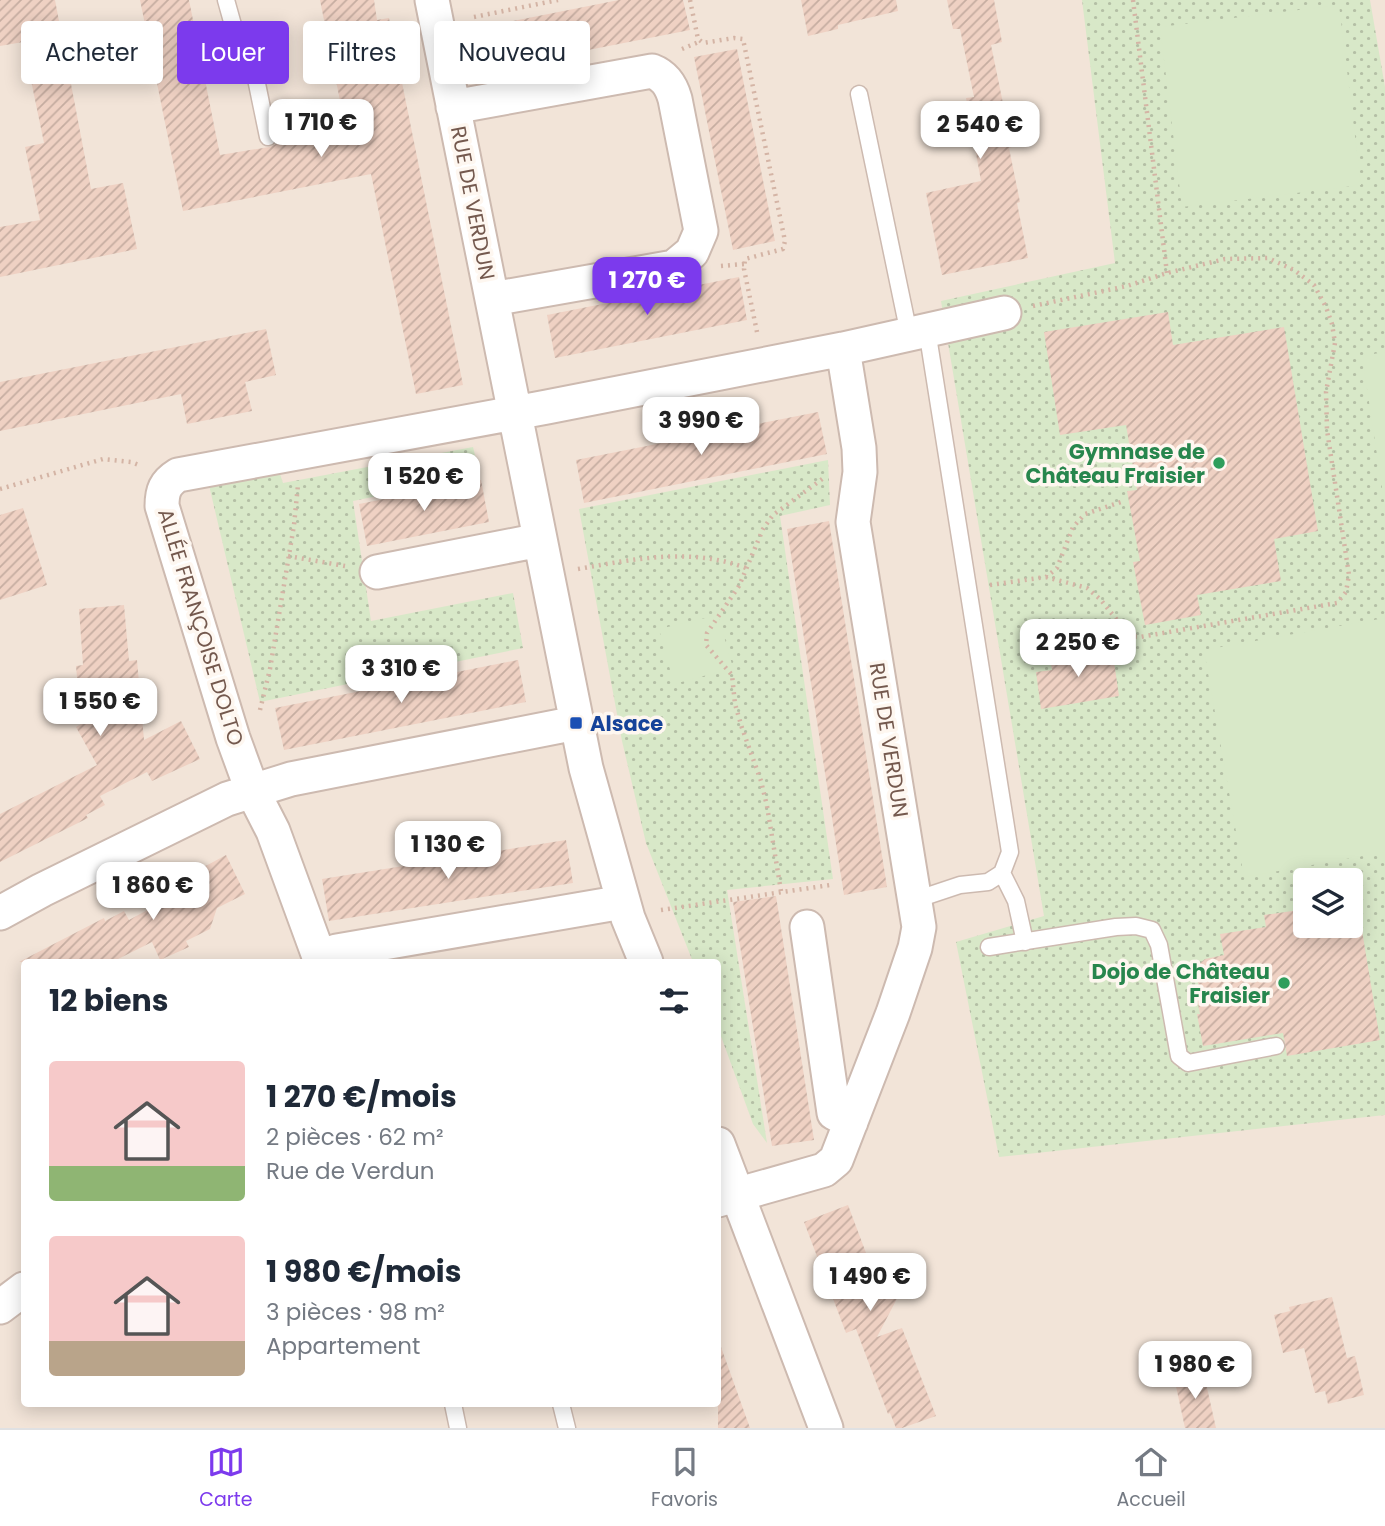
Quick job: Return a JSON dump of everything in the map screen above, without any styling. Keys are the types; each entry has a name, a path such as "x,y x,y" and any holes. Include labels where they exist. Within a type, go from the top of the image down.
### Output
{"street":[{"name":"RUE DE VERDUN","path":"432,0 576,723 625,910 645,959"},
{"name":"RUE DE VERDUN","path":"453,107 652,71 661,75 672,87 676,99 701,231 692,252 674,267 492,299"},
{"path":"515,413 843,349 1004,313"},
{"name":"RUE DE VERDUN","path":"727,1196 824,1170 836,1160 915,948 919,927 853,522 860,472 852,398 843,349"},
{"name":"ALLÉE FRANÇOISE DOLTO","path":"252,790 233,738 162,506 162,494 168,481 178,475 515,413"},
{"path":"382,571 540,540"},
{"path":"0,913 227,799 252,790 291,779 576,723"},
{"path":"252,790 272,831 320,959"},
{"path":"322,959 337,951 625,910"},
{"path":"807,927 834,1113 851,1122"},
{"path":"721,1161 727,1196 826,1428"},
{"path":"0,1307 21,1291"}],"lane":[{"path":"226,0 233,25 249,45 268,137"},
{"path":"859,94 918,332 968,587 1010,852 1002,873 988,882 948,888 915,900"},
{"path":"1002,873 1016,901 1026,942"},
{"path":"989,947 1116,927 1136,926 1152,930 1159,946 1179,1056 1188,1063 1276,1046"},
{"path":"454,1407 458,1428"},
{"path":"562,1407 566,1428"}],"path":[{"path":"474,17 558,0"},
{"path":"690,0 698,39 703,43 743,39 785,241 783,249 745,259 744,269 763,364"},
{"path":"1133,0 1167,273"},
{"path":"968,587 1046,577 1087,588 1101,599 1130,636 1140,637 1337,603 1346,592 1349,575 1326,430 1326,392 1335,343 1326,307 1314,285 1294,270 1268,257 1225,259 1128,286 1004,313"},
{"path":"233,738 253,723 262,707 298,500 299,476 292,453"},
{"path":"0,489 103,459"},
{"path":"780,891 767,806 761,781 741,728 732,675 706,645 708,633 739,586 763,529 780,508 825,477 860,472"},
{"path":"1046,577 1057,568 1073,527 1085,514 1121,502"},
{"path":"288,556 382,571"},
{"path":"547,575 684,556 717,558 746,568"},
{"path":"625,910 688,905 830,885"}],"shaded area":[{"path":"0,0 1385,0 1385,1428 0,1428"}],"green space":[{"path":"1082,0 1370,0 1385,87 1385,1115 999,1157 956,942 1044,916 941,301 1115,263"},
{"path":"1339,5 1361,185 1182,207 1160,27"},
{"path":"1385,352 1385,507 1362,356"},
{"path":"473,447 480,475 353,501 371,621 513,593 523,648 260,702 208,481 278,468 283,483"},
{"path":"828,460 830,505 780,516 833,879 727,890 767,1143 753,1124 721,1036 721,959 692,959 646,843 622,741 579,509"},
{"path":"718,615 733,668 674,684 659,629"},
{"path":"1385,618 1385,852 1244,877 1204,650"}],"building":[{"path":"0,0 55,0 59,21 21,21 21,42 0,46"},
{"path":"140,0 189,0 193,21 177,21 177,84 206,84 220,155 346,131 337,84 402,84 463,385 416,394 371,174 183,211 157,84 163,84 163,21 144,21"},
{"path":"320,0 374,0 377,20 389,18 390,21 324,21"},
{"path":"619,0 683,0 690,30 590,50 590,21 513,21"},
{"path":"801,0 896,0 898,11 838,25 838,29 808,36"},
{"path":"947,0 994,0 1002,42 991,45 1012,147 1009,148 1028,258 942,275 926,193 981,181 966,98 974,97 960,29 953,29"},
{"path":"737,49 775,241 733,250 694,57"},
{"path":"32,84 71,84 91,189 123,183 137,249 0,277 0,227 40,220 25,147 44,143"},
{"path":"739,277 747,320 555,358 547,315"},
{"name":"Gymnase de Château Fraisier","path":"1168,312 1173,345 1284,327 1318,531 1274,539 1281,581 1197,595 1201,615 1145,625 1133,562 1140,561 1127,491 1137,490 1126,425 1060,435 1044,332"},
{"path":"266,329 276,375 245,382 252,411 187,424 181,394 0,431 0,382"},
{"path":"818,412 827,454 584,503 576,460"},
{"path":"481,480 489,522 367,546 359,504"},
{"path":"23,508 47,585 0,600 0,515"},
{"path":"829,521 887,887 844,895 787,529"},
{"path":"124,605 129,661 137,660 144,740 181,721 200,759 152,781 147,772 100,796 105,805 86,815 88,818 0,862 0,814 97,765 76,727 81,724 76,666 83,665 79,609"},
{"path":"1112,648 1119,696 1041,709 1036,672 1052,670 1050,658"},
{"path":"518,660 526,702 284,750 275,708"},
{"path":"566,840 573,883 329,921 322,879"},
{"path":"226,855 245,894 217,908 210,929 186,941 189,947 162,959 160,959 152,942 118,959 25,959 104,918 105,921 124,911 129,920 175,895 172,887 190,878 189,875"},
{"path":"776,896 814,1140 772,1146 733,902"},
{"name":"Dojo de Château Fraisier","path":"1293,911 1293,938 1363,937 1380,1040 1287,1056 1283,1033 1203,1046 1197,1014 1200,1014 1197,999 1201,998 1195,967 1205,959 1224,955 1220,934 1266,927 1264,915"},
{"path":"848,1205 869,1261 890,1253 903,1287 877,1337 902,1328 936,1416 902,1428 896,1428 890,1413 888,1414 856,1329 846,1333 804,1222"},
{"path":"1332,1297 1347,1358 1355,1356 1364,1395 1328,1404 1325,1391 1315,1393 1304,1348 1283,1353 1274,1315 1290,1311 1289,1307"},
{"path":"721,1347 750,1428 718,1428 718,1407 721,1407"},
{"path":"1203,1370 1216,1428 1185,1428 1174,1377"}],"place":[{"name":"Gymnase de Château Fraisier","path":"1219,463"},
{"name":"Alsace","path":"576,723"},
{"name":"Dojo de Château Fraisier","path":"1284,983"}]}
